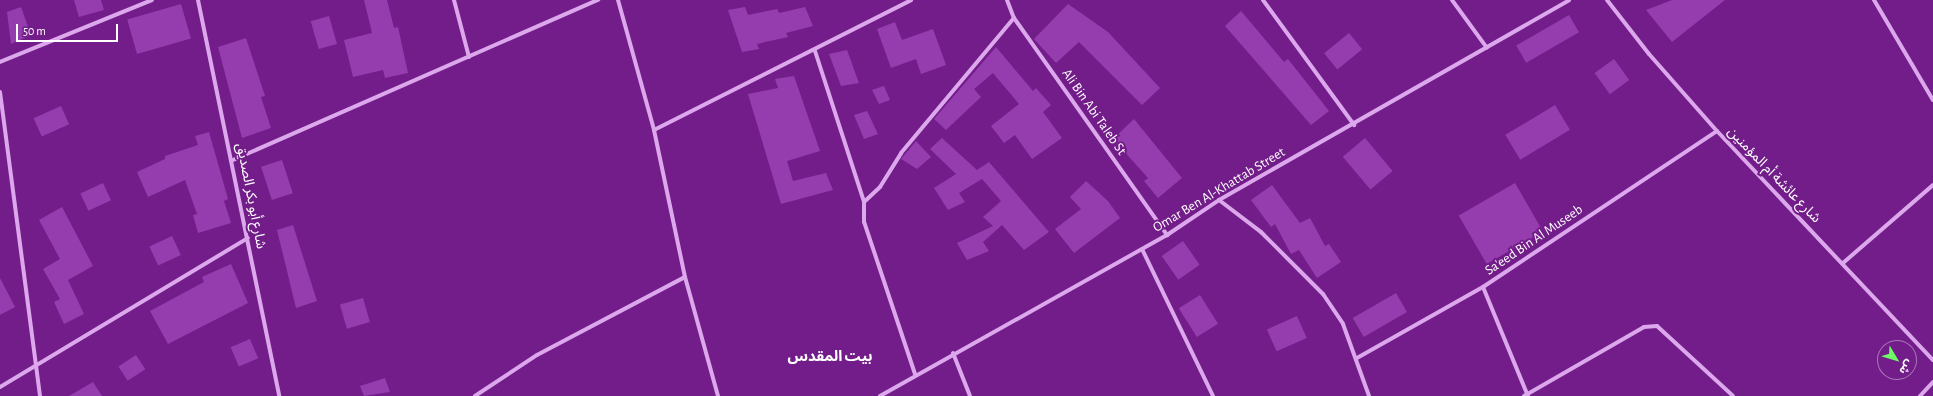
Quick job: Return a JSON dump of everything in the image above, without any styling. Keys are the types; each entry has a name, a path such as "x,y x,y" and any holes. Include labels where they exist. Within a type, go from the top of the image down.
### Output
{"street":[{"path":"0,62 152,0"},
{"name":"شارع أبو بكر الصديق","path":"198,0 233,160 279,396"},
{"path":"454,0 468,56"},
{"path":"233,160 598,0"},
{"path":"618,0 654,130 685,277 718,396"},
{"path":"654,130 815,51 911,0"},
{"name":"Ali Bin Abi Taleb St","path":"1007,0 1014,18 1167,235"},
{"path":"1263,0 1354,125"},
{"path":"1452,0 1487,48"},
{"name":"Omar Ben Al-Khattab Street","path":"880,396 915,374 1167,235 1219,200 1354,125 1568,0"},
{"name":"شارع عائشة أم المؤمنين","path":"1607,0 1649,54 1717,131 1933,360"},
{"path":"1874,0 1933,100"},
{"path":"864,202 883,184 901,153 1014,18"},
{"path":"815,51 864,202 864,222 915,374"},
{"path":"0,92 40,396"},
{"name":"Sa'eed Bin Al Museeb","path":"1357,358 1483,286 1717,131"},
{"path":"1843,264 1933,185"},
{"path":"1219,200 1261,232 1323,294 1343,324 1357,358 1369,396"},
{"path":"0,386 248,238"},
{"path":"1142,249 1213,396"},
{"path":"475,396 538,355 685,277"},
{"path":"1483,286 1526,395 1644,327 1658,326 1733,396"},
{"path":"953,353 970,396"},
{"path":"1920,396 1933,382"}],"building":[{"path":"74,0 101,0 104,10 79,17"},
{"path":"364,0 387,0 394,28 398,27 408,73 385,78 383,70 353,77 344,40 372,33"},
{"path":"1672,0 1725,0 1672,42 1646,10"},
{"path":"181,4 191,39 137,54 127,19"},
{"path":"1068,4 1108,32 1160,88 1142,105 1079,42 1056,63 1034,39"},
{"path":"21,7 31,35 11,44 7,12"},
{"path":"745,7 748,15 777,9 779,13 805,7 813,26 786,33 788,37 757,44 759,49 742,52 728,10"},
{"path":"1241,11 1284,62 1288,59 1329,111 1311,125 1225,26"},
{"path":"1569,15 1579,32 1526,63 1516,46"},
{"path":"329,16 337,44 319,49 311,21"},
{"path":"895,22 902,40 933,29 946,65 921,74 916,59 891,68 877,29"},
{"path":"1349,33 1362,49 1337,69 1324,53"},
{"path":"246,38 265,96 261,97 271,128 242,138 218,47"},
{"path":"996,47 1033,91 1036,88 1051,105 1043,112 1062,138 1032,159 1015,135 1004,143 991,126 1019,104 993,73 974,89 981,97 946,130 934,119"},
{"path":"847,50 859,83 841,86 829,54"},
{"path":"1614,59 1629,80 1610,94 1595,73"},
{"path":"794,76 820,151 787,161 793,181 826,173 833,190 781,204 748,94 778,88 775,79"},
{"path":"884,86 890,100 879,104 872,90"},
{"path":"1555,105 1570,130 1520,160 1505,135"},
{"path":"61,106 69,124 42,136 34,118"},
{"path":"867,111 878,134 864,139 854,115"},
{"path":"1134,119 1182,178 1158,198 1144,181 1148,178 1113,139"},
{"path":"209,132 228,199 224,201 231,223 198,233 193,215 197,214 185,180 148,197 137,172 165,159 165,156 198,145 195,136"},
{"path":"942,138 977,170 989,162 1049,232 1024,250 1002,225 983,242 989,251 967,260 957,243 993,226 983,217 1001,201 982,179 959,193 965,202 948,210 934,188 956,174 930,149"},
{"path":"1365,138 1393,171 1370,190 1343,157"},
{"path":"916,141 931,157 917,169 901,159"},
{"path":"282,160 293,193 272,200 261,167"},
{"path":"1086,181 1108,201 1120,218 1074,253 1055,229 1081,209 1070,197"},
{"path":"103,183 111,200 88,211 80,194"},
{"path":"1515,183 1543,231 1487,264 1459,216"},
{"path":"1272,185 1300,223 1310,218 1325,246 1329,244 1341,262 1317,278 1299,250 1291,254 1275,224 1271,227 1251,200"},
{"path":"62,207 93,266 68,280 84,314 64,324 54,302 60,299 43,269 60,259 39,220"},
{"path":"293,225 317,301 296,308 277,230"},
{"path":"172,236 181,255 158,266 149,247"},
{"path":"1183,241 1200,265 1178,280 1162,256"},
{"path":"231,264 248,303 168,344 150,311 204,282 202,277"},
{"path":"0,278 15,307 0,315"},
{"path":"1396,293 1407,312 1364,337 1353,318"},
{"path":"1200,295 1218,324 1197,337 1179,308"},
{"path":"363,298 370,322 347,329 340,305"},
{"path":"1297,316 1307,338 1277,351 1267,329"},
{"path":"250,339 258,358 239,367 231,347"},
{"path":"136,355 145,369 128,381 118,366"},
{"path":"385,378 390,392 364,396 360,386"},
{"path":"93,382 102,396 69,396"}],"district":[{"name":"بيت المقدس","path":"830,357"}]}
